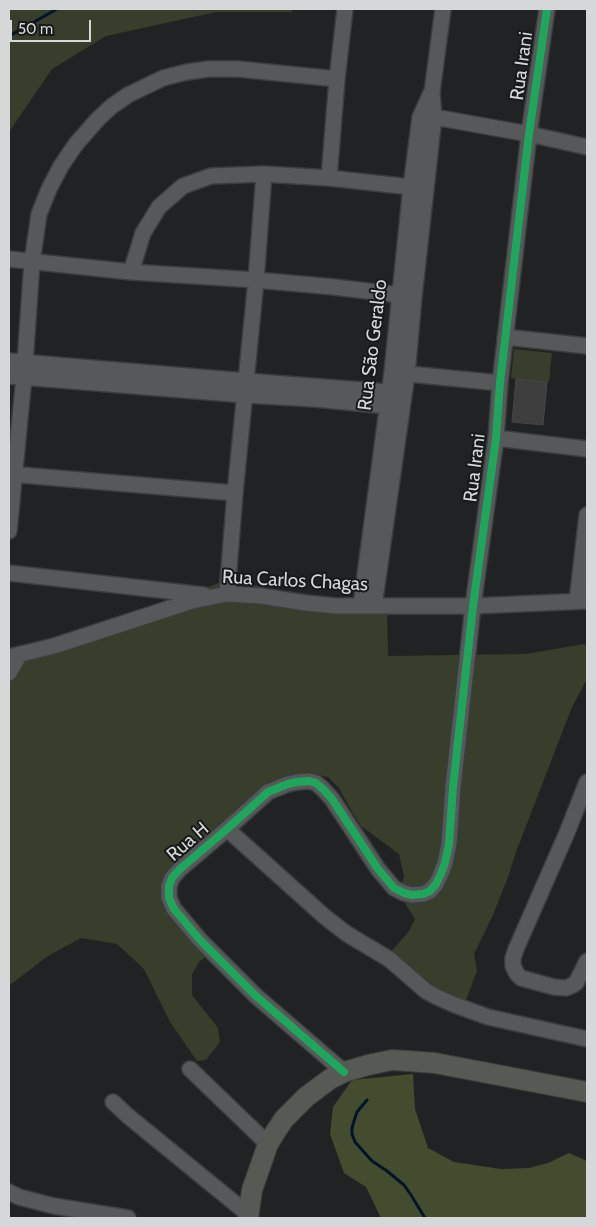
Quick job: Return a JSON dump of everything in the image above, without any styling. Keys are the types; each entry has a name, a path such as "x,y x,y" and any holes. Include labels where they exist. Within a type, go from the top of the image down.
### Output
{"main road":[{"path":"248,1216 252,1190 268,1144 284,1119 306,1097 330,1079 344,1072 392,1060 435,1063 587,1092"}],"street":[{"path":"329,178 345,9"},
{"name":"Rua São Geraldo","path":"368,606 388,399 407,296 427,117 443,9"},
{"name":"Rua Irani","path":"394,888 404,893 412,894 423,894 430,891 436,884 446,863 473,606 496,438 500,383 529,134 547,9"},
{"path":"9,531 11,474 25,370 32,262 39,214 61,166 76,144 98,119 128,95 163,78 187,72 208,69 238,69 337,79"},
{"path":"427,117 529,134 587,147"},
{"path":"9,573 220,595 234,493 245,388 264,174"},
{"path":"131,272 144,233 158,207 183,186 211,176 264,174 329,178 419,188"},
{"path":"9,259 131,272 256,280 407,296"},
{"name":"Rua São Geraldo","path":"368,606 407,374 407,296"},
{"path":"505,337 587,346"},
{"path":"9,361 25,370 388,399"},
{"path":"9,376 25,370"},
{"path":"392,372 500,383"},
{"path":"496,438 587,449"},
{"path":"11,474 234,493"},
{"path":"582,601 587,515"},
{"name":"Rua Carlos Chagas","path":"14,656 54,646 192,601 220,595 261,596 306,604 336,606 473,606 582,601"},
{"path":"9,673 14,656"},
{"name":"Rua H","path":"344,1072 256,996 200,940 174,909 168,892 172,878 180,869 268,792 296,782 309,781 316,783 332,799 378,869 394,888"},
{"path":"587,782 516,949 513,966 521,978 554,987 566,988 576,983 587,960"},
{"name":"Rua H","path":"227,829 347,934 389,959 426,991 455,1005 488,1017 587,1039"},
{"path":"190,1069 268,1144"},
{"path":"113,1102 248,1216"},
{"path":"9,1192 19,1197 54,1206 128,1218"}],"green space":[{"path":"9,9 292,9 292,12 216,12 106,36 52,69 9,132"},
{"path":"514,349 552,353 549,382 511,378"},
{"path":"228,579 323,602 387,611 388,656 526,654 584,644 587,646 587,679 572,707 493,915 474,954 477,971 466,1000 467,1002 447,995 422,976 388,955 409,931 415,919 406,905 401,888 404,876 399,854 361,826 339,788 328,777 317,775 300,776 197,853 169,894 211,953 199,962 192,974 192,995 218,1028 220,1042 206,1060 197,1061 170,1022 144,969 117,944 81,938 48,956 9,985 9,668"},
{"path":"413,1074 415,1109 428,1148 454,1162 501,1169 529,1168 548,1163 569,1153 587,1161 587,1218 381,1218 366,1187 344,1173 330,1134 333,1107 352,1080"}],"building":[{"path":"516,379 547,382 543,425 512,422"}],"waterway":[{"path":"9,36 57,9"},
{"path":"367,1100 357,1112 354,1121 352,1134 355,1142 372,1161 404,1185 425,1218"}],"cycle path":[{"path":"344,1072 256,996 200,940 174,909 169,898 169,886 172,878 180,869 268,792 288,784 309,781 316,783 332,799 378,869 394,888 412,895 423,894 430,891 440,876 449,844 453,787 473,606 496,438 500,383 529,134 547,9"}]}
